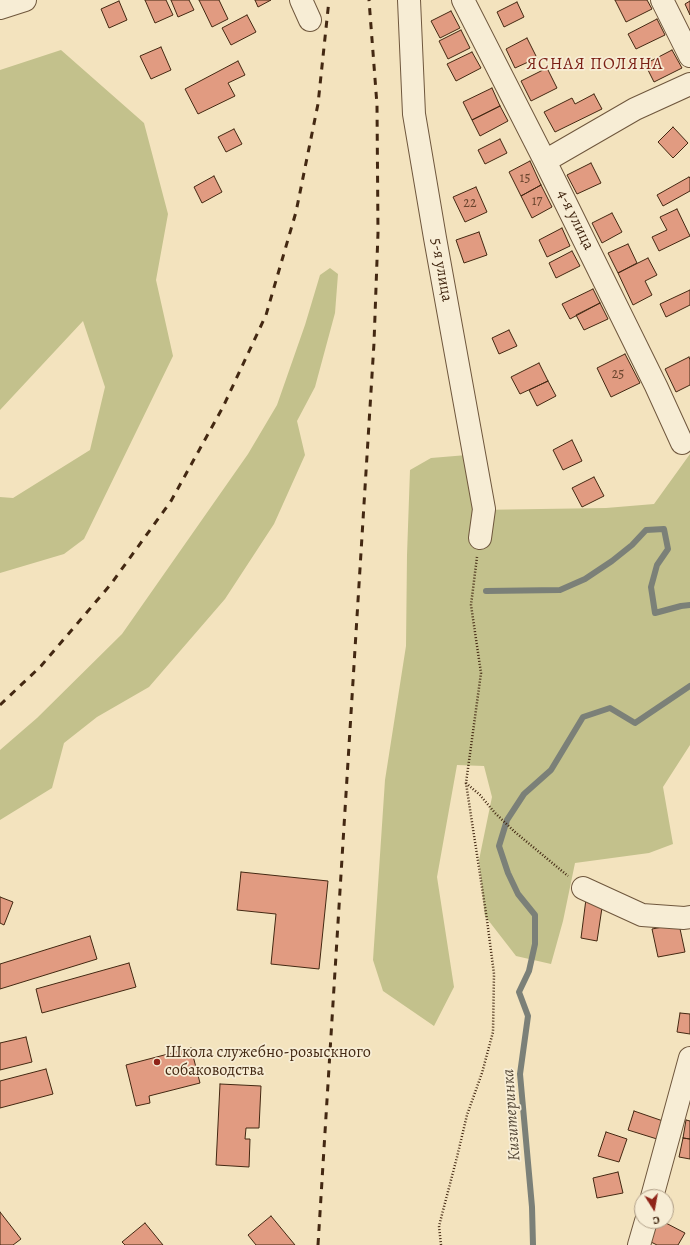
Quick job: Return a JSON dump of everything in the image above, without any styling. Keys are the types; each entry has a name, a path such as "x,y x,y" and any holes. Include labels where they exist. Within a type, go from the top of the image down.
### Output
{"street":[{"path":"0,8 25,0"},
{"path":"301,0 310,20"},
{"name":"5-я улица","path":"409,0 414,114 484,509 480,538"},
{"name":"4-я улица","path":"463,0 545,161 656,386 682,443"},
{"path":"662,0 690,56"},
{"path":"545,161 635,109 690,84"},
{"path":"583,888 642,915 684,918 690,917"},
{"path":"654,1189 690,1058"},
{"path":"639,1245 644,1229"}],"path":[{"path":"441,1245 440,1226 467,1115 482,1072 493,1032 494,974 466,782 480,673 471,605 480,538"},
{"path":"466,782 480,794 495,813 515,832 583,888"}],"shaded area":[{"path":"61,50 144,123 168,214 156,280 173,356 84,539 64,554 0,573 0,497 13,498 90,450 105,387 83,321 0,410 0,70"},
{"path":"330,268 338,274 335,313 315,387 297,421 305,455 274,524 225,599 149,687 97,717 64,743 52,788 0,820 0,750 37,718 122,634 248,454 277,405 305,325 320,275"},
{"path":"690,454 690,745 663,787 673,844 649,853 575,863 563,921 551,964 516,956 485,916 479,860 492,797 484,766 457,765 437,877 454,987 434,1026 383,991 373,960 385,780 406,646 410,470 431,458 467,455 476,510 606,508 654,504"}],"building":[{"path":"145,0 166,0 173,15 155,23"},
{"path":"171,0 189,0 194,10 178,17"},
{"path":"199,0 219,0 228,19 212,27"},
{"path":"255,0 271,0 258,7"},
{"path":"615,0 647,0 652,9 626,22"},
{"path":"119,1 127,20 109,28 101,9"},
{"path":"690,1 690,15 685,4"},
{"path":"517,2 524,17 504,27 497,12"},
{"path":"451,11 460,28 440,38 431,21"},
{"path":"247,15 256,32 231,45 222,28"},
{"path":"657,19 665,35 636,49 628,34"},
{"path":"461,30 470,48 448,59 439,41"},
{"path":"527,38 537,58 515,68 506,49"},
{"path":"161,47 171,70 151,79 140,56"},
{"path":"672,50 682,68 654,82 645,64"},
{"path":"472,52 481,68 456,81 447,64"},
{"path":"238,61 245,75 228,83 235,96 198,114 185,89"},
{"path":"547,68 557,88 531,101 521,81"},
{"path":"492,88 500,106 472,120 463,102"},
{"path":"594,94 602,109 555,132 544,112 572,98 575,104"},
{"path":"500,106 508,121 480,136 472,120"},
{"path":"673,127 688,143 673,158 658,142"},
{"path":"234,129 242,144 226,152 218,137"},
{"path":"500,139 507,153 485,164 478,150"},
{"path":"530,161 541,185 521,196 509,172"},
{"path":"591,163 601,183 577,194 567,175"},
{"path":"214,176 222,192 202,203 194,187"},
{"path":"689,177 690,191 663,206 657,195"},
{"path":"541,185 552,207 532,218 521,196"},
{"path":"476,187 487,212 465,222 453,197"},
{"path":"677,209 690,236 659,251 652,237 667,230 660,217"},
{"path":"612,213 622,232 602,243 592,223"},
{"path":"562,228 570,246 547,257 539,240"},
{"path":"479,232 487,255 464,263 456,240"},
{"path":"628,244 637,263 618,273 608,253"},
{"path":"572,251 580,266 556,278 549,263"},
{"path":"648,258 657,275 645,281 652,295 633,305 618,273"},
{"path":"593,289 600,303 570,319 562,304"},
{"path":"690,290 690,305 666,317 660,304"},
{"path":"600,303 608,319 584,330 576,315"},
{"path":"509,330 517,346 499,354 492,338"},
{"path":"625,354 640,383 611,397 597,368"},
{"path":"689,357 690,385 676,392 665,369"},
{"path":"539,363 548,381 520,394 511,377"},
{"path":"548,381 556,396 537,406 529,390"},
{"path":"572,440 582,461 563,470 553,450"},
{"path":"594,477 604,496 582,507 572,488"},
{"path":"241,872 328,881 319,969 271,964 276,914 237,910"},
{"path":"0,897 13,902 4,925 0,923"},
{"path":"586,899 603,901 597,941 581,938"},
{"path":"679,924 685,952 658,957 652,929"},
{"path":"90,936 97,959 0,989 0,964"},
{"path":"129,963 136,987 42,1013 36,989"},
{"path":"680,1013 690,1014 690,1034 677,1032"},
{"path":"26,1037 32,1062 0,1070 0,1043"},
{"path":"191,1048 200,1083 149,1096 150,1103 136,1106 126,1065"},
{"path":"46,1069 53,1094 0,1108 0,1081"},
{"path":"220,1084 261,1086 259,1128 246,1128 245,1139 250,1139 249,1167 216,1165"},
{"path":"634,1111 663,1121 657,1139 628,1130"},
{"path":"686,1120 690,1121 690,1139 683,1138"},
{"path":"606,1132 627,1139 619,1162 598,1156"},
{"path":"683,1138 690,1139 690,1159 679,1157"},
{"path":"618,1172 623,1193 597,1198 593,1178"},
{"path":"0,1212 21,1239 13,1245 0,1245"},
{"path":"271,1216 295,1245 256,1245 248,1235"},
{"path":"145,1223 163,1245 125,1245 122,1242"},
{"path":"674,1227 685,1233 678,1245 657,1245 647,1240 653,1229 674,1229"}],"waterway":[{"name":"Кизитеринка","path":"486,591 560,590 585,579 612,561 632,545 646,530 664,529 668,549 657,565 651,587 655,613 690,605"},
{"name":"Кизитеринка","path":"533,1245 532,1207 520,1074 528,1016 519,992 529,971 535,944 535,915 518,894 508,873 499,846 507,820 524,794 551,770 583,717 610,708 635,723 690,686"}],"railway":[{"path":"0,705 41,666 111,584 171,501 223,407 266,315 296,212 318,104 329,0"},
{"path":"318,1245 374,343 378,233 377,105 369,0"}],"place":[{"name":"Школа служебно-розыскного собаководства","path":"157,1062"}],"district":[{"name":"ЯСНАЯ ПОЛЯНА","path":"595,65"}]}
